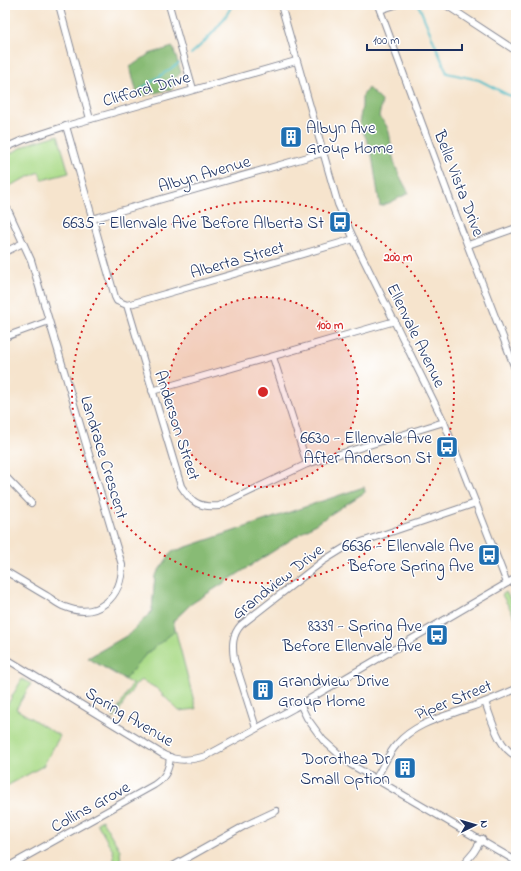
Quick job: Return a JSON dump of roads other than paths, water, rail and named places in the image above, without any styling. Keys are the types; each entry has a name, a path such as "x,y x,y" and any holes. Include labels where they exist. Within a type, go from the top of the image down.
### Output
{"street":[{"path":"58,5 90,119"},
{"path":"169,5 193,89"},
{"name":"Ellenvale Avenue","path":"280,5 338,204 354,240 444,422 507,583"},
{"path":"379,7 395,5"},
{"path":"446,5 516,51"},
{"name":"Belle Vista Drive","path":"379,7 452,205 516,371"},
{"name":"Clifford Drive","path":"5,148 23,140 66,126 296,60"},
{"path":"66,126 115,298 117,301 127,305"},
{"name":"Albyn Avenue","path":"92,219 322,153"},
{"name":"Landrace Crescent","path":"5,571 66,607 79,610 91,610 105,604 114,595 122,574 120,556 31,260 8,210"},
{"path":"468,245 516,228"},
{"name":"Alberta Street","path":"127,305 354,240"},
{"path":"5,252 23,243"},
{"name":"Anderson Street","path":"127,305 181,486 192,501 198,504 210,507 227,503 307,464 444,422"},
{"path":"5,337 49,321"},
{"path":"152,391 395,321"},
{"path":"273,357 307,464"},
{"path":"5,476 30,503"},
{"name":"Grandview Drive","path":"256,728 234,659 234,636 241,625 323,561 344,548 476,503"},
{"name":"Spring Avenue","path":"5,658 170,757 183,760 192,760 206,756 300,704 516,578"},
{"name":"Piper Street","path":"376,778 394,748 414,730 424,724 516,689"},
{"path":"485,702 501,741 509,753 516,756"},
{"path":"300,704 316,730 333,750 350,764 516,861"},
{"name":"Collins Grove","path":"9,866 154,786 164,778 167,772 170,757"},
{"path":"173,866 276,811"},
{"path":"462,866 482,840"}],"waterway":[{"path":"191,54 214,31 224,19 232,5"},
{"path":"419,6 447,73 479,80 510,96 516,101"},
{"path":"141,89 179,63"}],"place":[{"name":"Albyn Ave Group Home","path":"291,137"},
{"name":"6635 - Ellenvale Ave Before Alberta St","path":"340,222"},
{"name":"6630 - Ellenvale Ave After Anderson St","path":"447,447"},
{"name":"6636 - Ellenvale Ave Before Spring Ave","path":"489,555"},
{"name":"8339 - Spring Ave Before Ellenvale Ave","path":"437,635"},
{"name":"Grandview Drive Group Home","path":"263,690"},
{"name":"Dorothea Dr Small Option","path":"405,768"}]}
